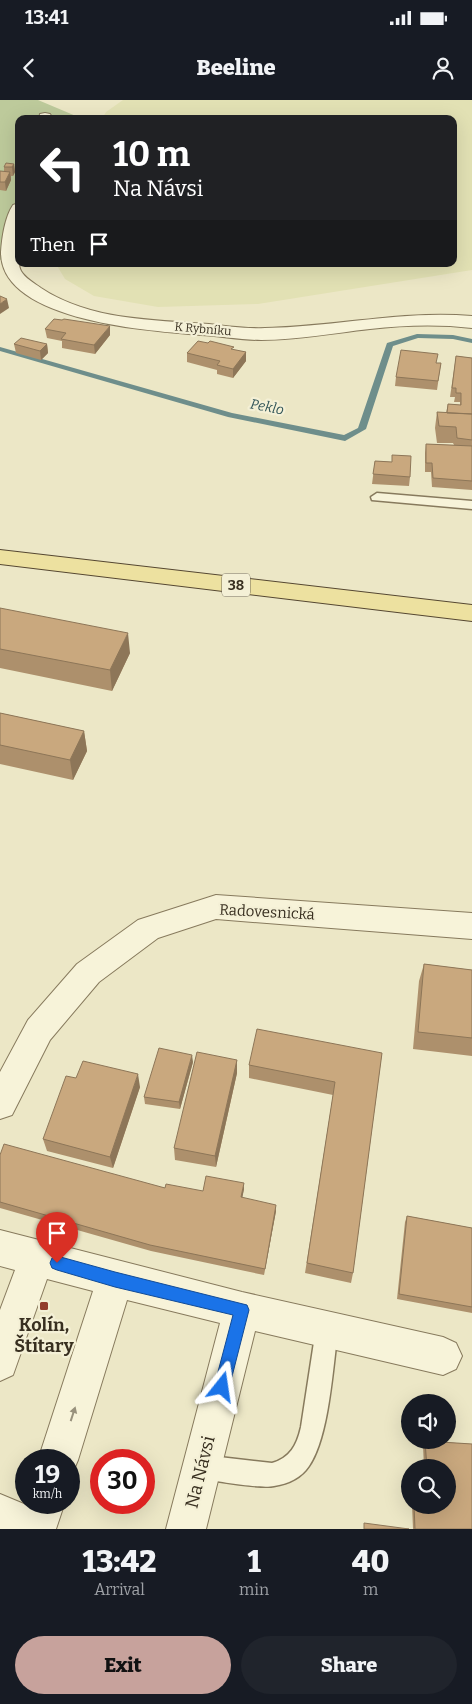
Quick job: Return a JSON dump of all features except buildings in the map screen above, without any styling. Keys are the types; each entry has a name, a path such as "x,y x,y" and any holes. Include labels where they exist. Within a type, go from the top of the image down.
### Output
{"main road":[{"name":"38","path":"0,557 472,613"}],"street":[{"name":"K Rybníku","path":"15,220 11,232 10,267 17,278 32,290 62,306 100,317 129,323 266,334 414,320 472,322"},
{"name":"Radovesnická","path":"0,1104 39,1030 88,973 148,929 216,908 472,926"},
{"path":"0,1248 115,1280 443,1356"},
{"path":"0,1362 37,1257"},
{"path":"61,1449 115,1280"},
{"name":"Na Návsi","path":"186,1529 242,1310"},
{"path":"0,1514 34,1529 40,1514"}],"lane":[{"path":"377,497 472,505"},
{"path":"202,1467 272,1474 289,1470 300,1458 308,1445 312,1427 327,1330"}],"green space":[{"path":"0,100 38,100 74,115 15,115 15,254 0,260"},
{"path":"123,100 472,100 472,270 258,304 158,307 94,296 65,279 58,267 457,267 457,115 104,115"}],"waterway":[{"name":"Peklo","path":"0,349 231,415 345,438 362,429 390,345 417,336 453,337 472,341"}],"place":[{"name":"Kolín, Štítary","path":"44,1306"}],"route":[{"path":"57,1263 115,1280 242,1310 222,1387"}]}
